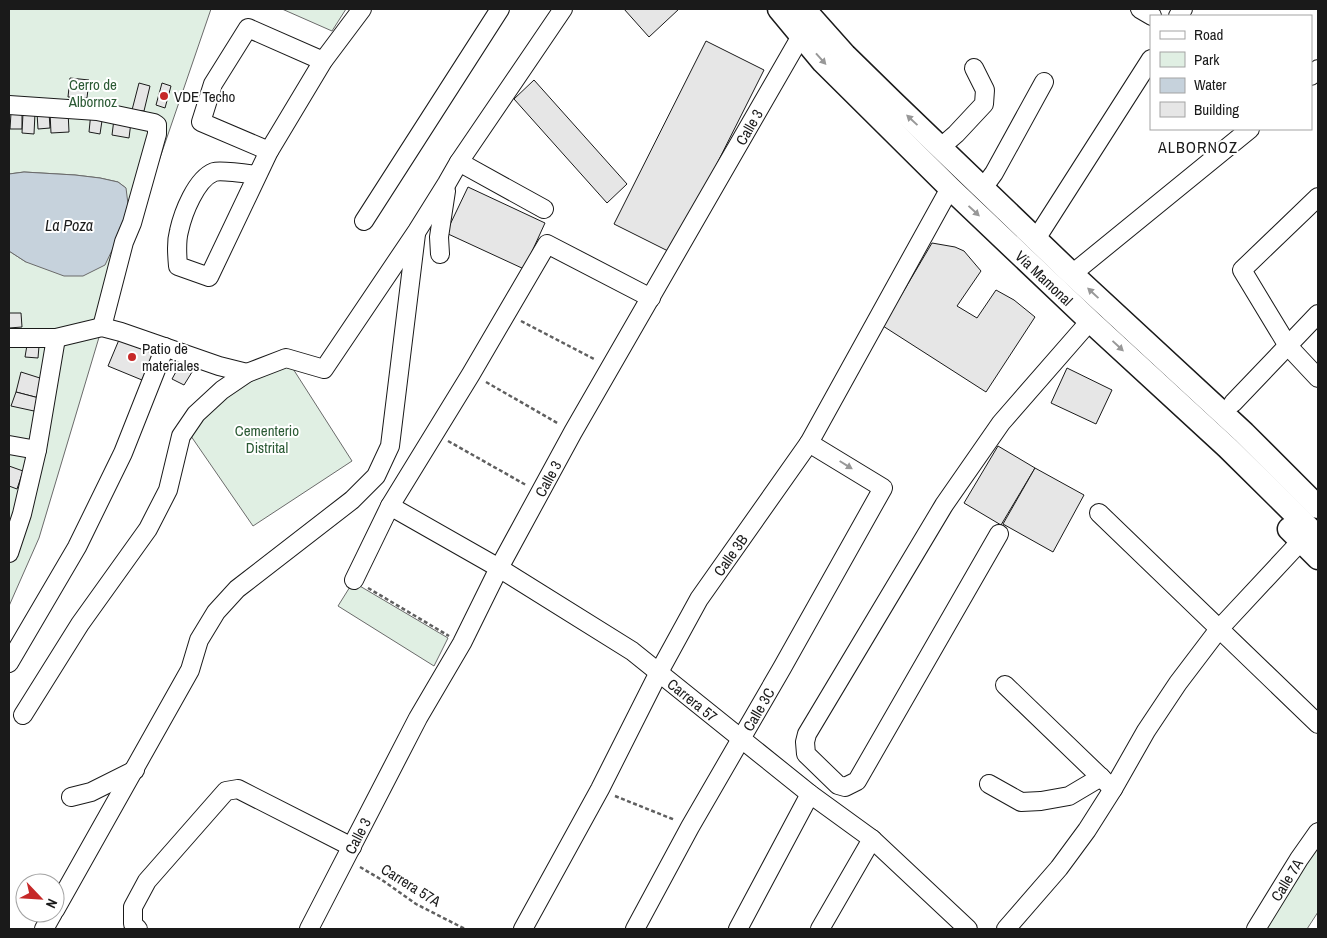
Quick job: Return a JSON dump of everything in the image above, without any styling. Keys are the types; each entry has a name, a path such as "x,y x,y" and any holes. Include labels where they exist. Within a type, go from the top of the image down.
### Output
{"main road":[{"name":"Vía Mamonal","path":"779,9 823,62 950,188 1090,321 1170,380"},
{"name":"Vía Mamonal","path":"805,9 845,55 1072,274 1170,380 1236,440 1318,507"},
{"path":"1170,380 1233,403 1318,486"},
{"path":"1170,380 1196,437 1310,539 1318,558"},
{"name":"Vía Mamonal","path":"1236,440 1310,539"}],"street":[{"path":"257,175 216,171 203,179 188,203 179,231 178,266 209,277 269,150 323,61 362,9"},
{"path":"364,221 500,9"},
{"path":"23,715 80,624 148,529 168,490 181,436 196,414 222,390 247,373 286,358 324,369 417,231 459,162 563,9"},
{"path":"269,150 201,122 213,84 248,28 323,61"},
{"name":"Calle 3","path":"309,929 418,718 462,643 499,568 573,432 801,36"},
{"path":"1036,239 1150,61"},
{"path":"941,147 984,104 985,90 974,68"},
{"path":"983,188 994,173 1044,82"},
{"path":"9,105 97,111 157,125 157,134 132,223 124,242 102,327"},
{"path":"1072,274 1249,130"},
{"path":"459,162 544,209"},
{"path":"440,254 439,237 447,183"},
{"name":"Calle 3B","path":"523,929 600,789 659,672 699,599 809,443 950,188"},
{"path":"1318,197 1242,270 1288,346 1318,378"},
{"path":"65,892 190,670 199,640 216,612 237,589 352,500 376,476 390,446 417,231"},
{"path":"354,580 390,506 471,374 547,244 651,298"},
{"path":"1233,403 1318,314"},
{"path":"999,534 857,781 844,787 838,785 806,754 804,742 806,734 961,480 1001,423 1090,321"},
{"path":"9,338 56,338 102,327 219,366 247,373"},
{"path":"9,553 15,513 37,450 56,338"},
{"path":"9,663 81,539 123,453 165,347"},
{"name":"Calle 3C","path":"635,929 690,827 883,488 809,443"},
{"path":"9,445 37,450"},
{"name":"Carrera 57","path":"390,506 499,568 632,651 810,794 872,839 968,929"},
{"path":"1099,513 1318,724"},
{"path":"1006,929 1059,868 1087,830 1107,783 1219,629 1310,539"},
{"path":"1005,685 1107,783"},
{"path":"71,797 91,792 135,770"},
{"path":"990,784 1021,802 1069,796 1107,783"},
{"path":"138,929 133,924 133,907 147,881 226,791 238,789 349,853"},
{"path":"738,929 810,794"},
{"name":"Calle 7A","path":"1256,929 1318,832"},
{"path":"820,929 872,839"}],"path":[{"path":"507,313 610,368"},
{"path":"471,374 573,432"},
{"path":"434,434 540,494"},
{"path":"354,580 462,643"},
{"path":"600,789 690,827"},
{"name":"Carrera 57A","path":"349,853 416,904 464,929"}],"green space":[{"name":"Cerro de Albornoz","path":"9,9 211,9 103,324 39,538 9,606 9,251 26,262 126,188 118,182 75,175 24,172 9,174"},
{"path":"282,9 346,9 332,31"},
{"name":"Cementerio Distrital","path":"281,350 352,461 253,526 184,426 222,385"},
{"path":"353,582 448,638 434,666 338,606"},
{"path":"1318,844 1318,912 1307,929 1262,929"}],"water":[{"name":"La Poza","path":"24,172 100,178 118,182 126,188 128,204 124,225 105,265 83,276 64,276 26,262 9,251 9,174"}],"building":[{"path":"624,9 679,9 649,37"},
{"path":"706,41 764,70 672,253 614,224"},
{"path":"70,78 89,80 87,98 68,97"},
{"path":"534,80 627,184 607,203 514,99"},
{"path":"139,83 150,86 144,111 132,110"},
{"name":"VDE Techo","path":"162,83 171,86 165,108 156,105"},
{"path":"68,111 69,132 51,133 50,113"},
{"path":"49,112 50,128 38,129 37,113"},
{"path":"91,112 103,114 100,134 89,132"},
{"path":"11,113 22,113 22,129 10,129"},
{"path":"23,113 35,113 34,134 22,133"},
{"path":"114,119 131,122 129,138 112,135"},
{"path":"468,187 545,223 524,269 446,233"},
{"path":"932,243 955,247 964,251 981,271 957,306 977,318 996,290 1014,300 1035,317 986,392 883,326"},
{"path":"9,313 21,313 22,327 9,328"},
{"name":"Patio de materiales","path":"121,335 156,348 142,380 108,366"},
{"path":"27,345 39,346 38,358 25,357"},
{"path":"183,359 197,364 184,385 172,379"},
{"path":"1067,368 1112,390 1096,424 1051,403"},
{"path":"21,372 43,379 39,398 16,392"},
{"path":"16,392 39,398 34,411 11,406"},
{"path":"998,446 1035,468 1001,525 964,503"},
{"path":"9,466 23,471 17,489 9,486"},
{"path":"1035,468 1084,495 1053,552 1003,524"}],"place":[{"name":"VDE Techo","path":"164,96"},
{"name":"Patio de materiales","path":"132,357"}],"district":[{"name":"ALBORNOZ","path":"1198,147"}]}
